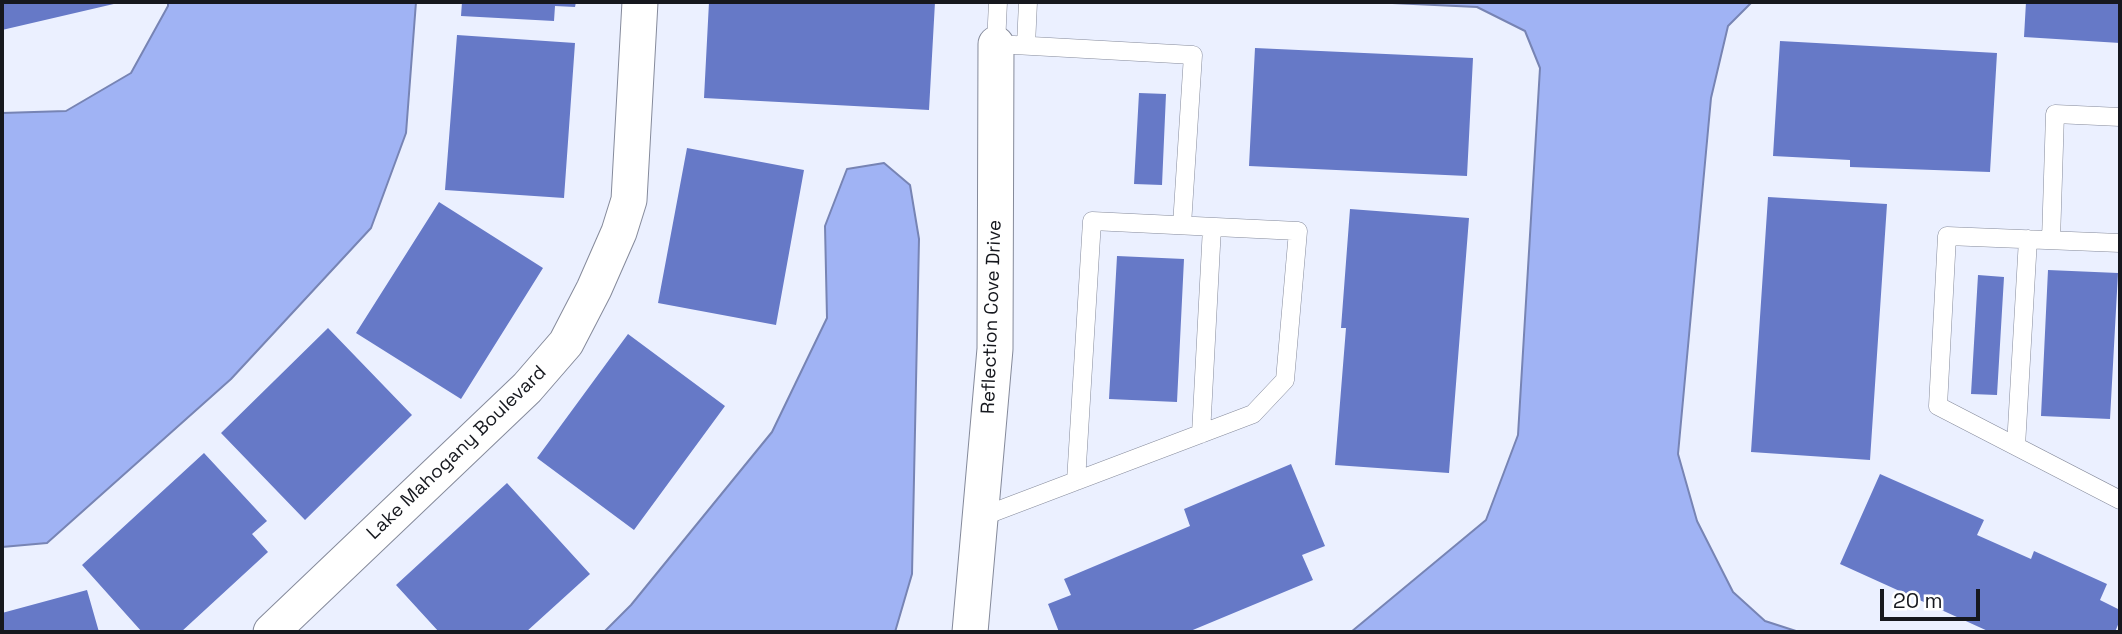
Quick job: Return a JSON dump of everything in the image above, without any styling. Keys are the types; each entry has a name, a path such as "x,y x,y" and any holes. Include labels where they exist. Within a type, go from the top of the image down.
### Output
{"street":[{"name":"Lake Mahogany Boulevard","path":"271,632 527,388 566,343 594,289 619,232 629,200 640,2"},
{"name":"Reflection Cove Drive","path":"970,632 995,349 1011,45"}],"lane":[{"path":"998,2 1011,45"},
{"path":"1011,45 1028,2"},
{"path":"1011,45 1193,55 1182,225"},
{"path":"2051,240 2055,114 2120,117"},
{"path":"981,517 1253,414 1285,380 1298,232 1092,221 1076,481"},
{"path":"1201,434 1212,227"},
{"path":"2120,243 1947,236 1938,406 2120,500"},
{"path":"2016,446 2028,239"}],"water":[{"path":"168,2 416,2 406,133 371,228 231,379 47,543 2,547 2,113 66,111 131,73"},
{"path":"1371,2 1752,2 1728,26 1711,98 1678,454 1697,521 1733,592 1765,621 1799,632 1351,632 1486,520 1518,435 1540,68 1525,31 1477,7"},
{"path":"884,163 910,185 919,239 912,574 895,632 604,632 631,605 772,432 827,318 825,226 847,169"}],"building":[{"path":"2,2 118,2 118,3 2,30"},
{"path":"462,2 576,2 575,7 555,6 554,21 461,16"},
{"path":"709,2 935,2 929,110 704,98"},
{"path":"2026,2 2120,2 2120,43 2024,37"},
{"path":"457,35 575,43 564,198 445,190"},
{"path":"1780,41 1997,53 1990,172 1850,167 1850,160 1773,156"},
{"path":"1255,48 1473,58 1467,176 1249,166"},
{"path":"1139,93 1166,94 1162,185 1134,184"},
{"path":"687,148 804,170 776,325 658,303"},
{"path":"1768,197 1887,204 1870,460 1751,452"},
{"path":"439,202 543,268 461,399 356,333"},
{"path":"1350,209 1469,218 1449,473 1335,465 1346,328 1341,328"},
{"path":"1117,256 1184,259 1177,402 1109,399"},
{"path":"2048,270 2118,273 2110,419 2041,416"},
{"path":"1978,275 2004,277 1997,395 1971,394"},
{"path":"328,328 412,415 305,520 221,433"},
{"path":"628,334 725,406 634,530 537,458"},
{"path":"204,453 267,521 252,534 268,552 181,632 142,632 82,565"},
{"path":"1291,464 1325,546 1302,555 1313,580 1188,632 1059,632 1048,604 1071,595 1064,579 1190,526 1184,509"},
{"path":"1880,474 1984,520 1977,535 2031,559 2034,551 2107,584 2100,600 2120,610 2120,620 2115,632 1990,632 1840,564"},
{"path":"507,483 590,574 526,632 439,632 396,585"},
{"path":"87,590 99,632 2,632 2,613"}]}
